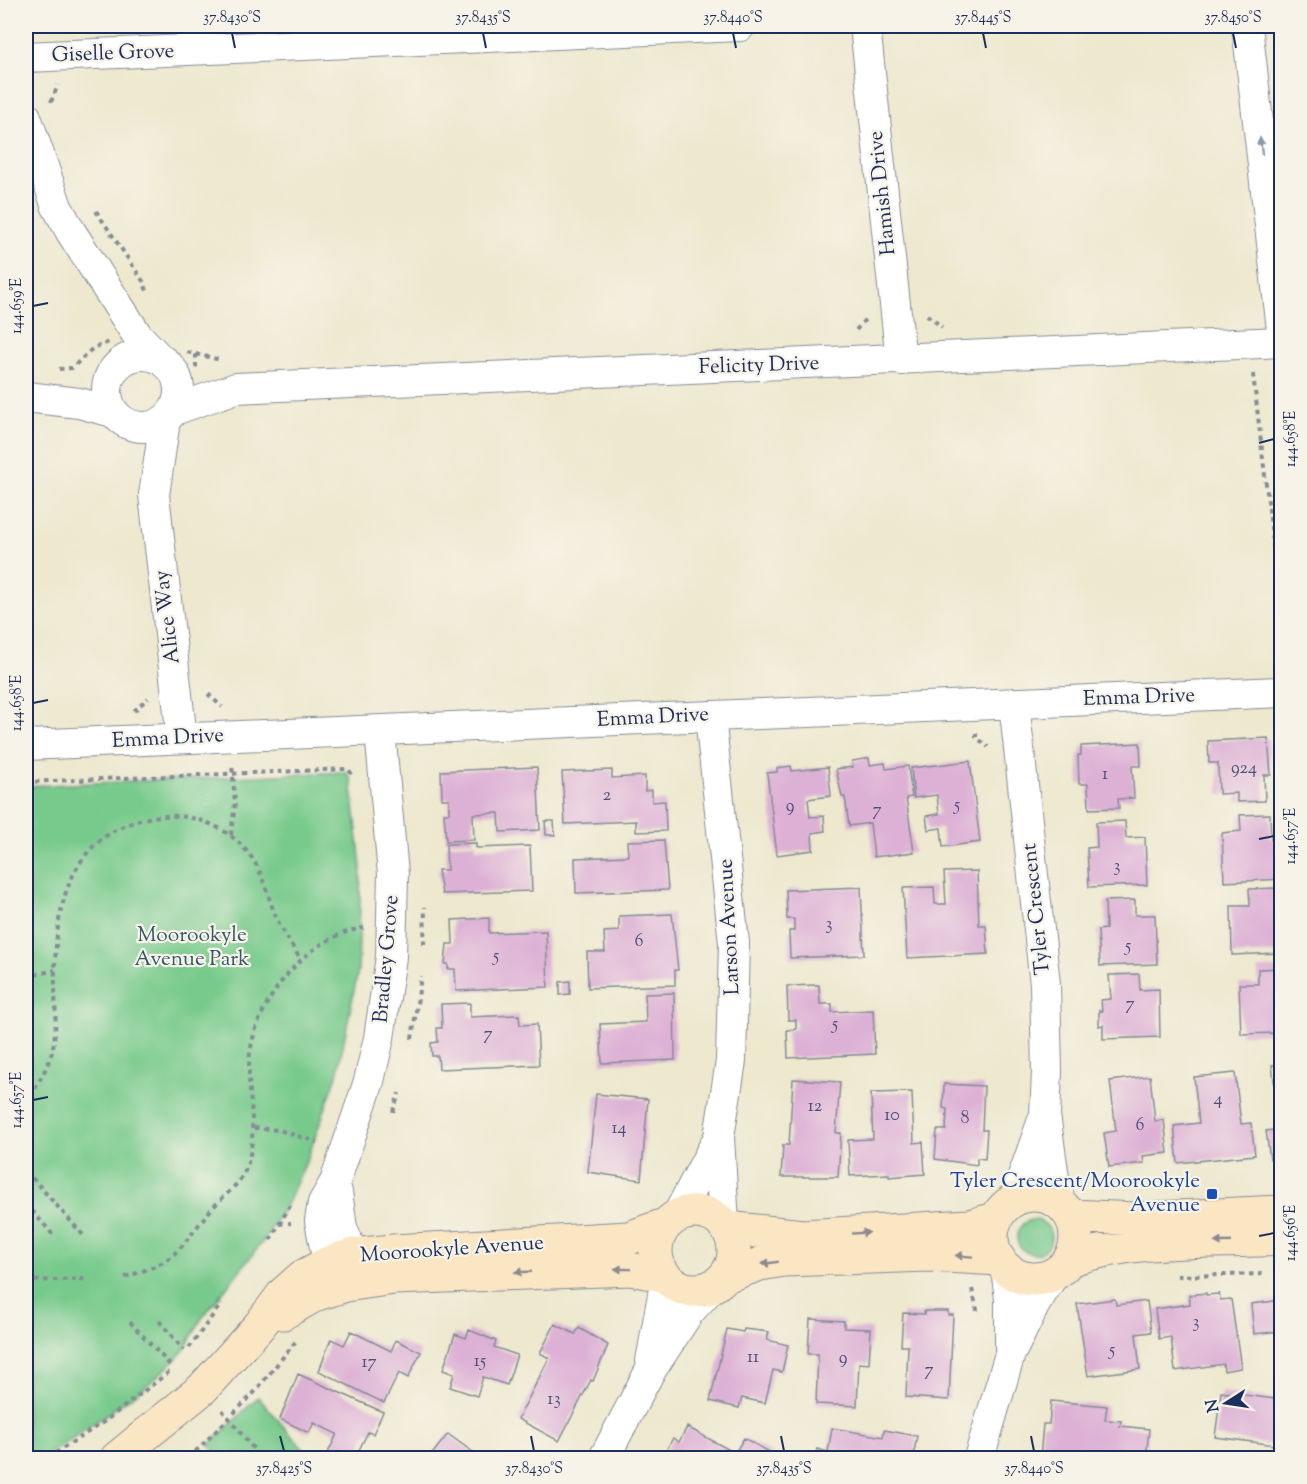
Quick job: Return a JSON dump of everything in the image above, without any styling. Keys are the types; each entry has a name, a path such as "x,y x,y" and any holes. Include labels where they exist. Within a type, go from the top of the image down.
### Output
{"street":[{"name":"Giselle Grove","path":"40,57 232,37 740,26"},
{"name":"Hamish Drive","path":"865,26 901,360"},
{"path":"1247,26 1281,330"},
{"path":"26,117 57,207 137,335 175,374 179,386 179,398 170,415 144,428 118,417 32,397"},
{"path":"107,287 114,340 107,395 118,417"},
{"name":"Felicity Drive","path":"170,415 236,388 1281,342"},
{"path":"32,397 111,373 130,357 150,355 164,362"},
{"name":"Felicity Drive","path":"164,362 196,366 236,388"},
{"name":"Alice Way","path":"170,415 154,495 182,738"},
{"name":"Alice Way","path":"118,417 154,495"},
{"name":"Emma Drive","path":"26,745 1281,692"},
{"name":"Tyler Crescent","path":"1014,703 1045,984 1047,1072 1045,1115 1054,1178 1066,1210"},
{"name":"Larson Avenue","path":"710,716 734,943 731,1061 719,1137 725,1226"},
{"name":"Bradley Grove","path":"342,1268 320,1221 332,1160 359,1117 379,1038 391,957 393,874 380,731"},
{"name":"Tyler Crescent","path":"1005,1209 1045,1115"},
{"name":"Larson Avenue","path":"672,1220 719,1137"},
{"path":"649,1373 665,1276 656,1252 661,1232 672,1220 697,1212 707,1214 725,1226 803,1236 969,1226 1005,1209 1024,1196 1044,1196 1066,1210 1136,1219 1281,1212"},
{"path":"1005,1209 993,1239 991,1261 1010,1299 1010,1354"},
{"path":"979,1458 1010,1354 1035,1304 1061,1267 1076,1239 1066,1210"},
{"name":"Moorookyle Avenue","path":"117,1458 202,1389 260,1325 317,1294 342,1268 629,1238 672,1220"},
{"path":"604,1458 649,1373 689,1312 718,1282 734,1257 731,1237 725,1226"},
{"path":"665,1276 687,1290 718,1282 760,1264 784,1260 991,1261 1014,1274 1034,1279 1099,1250 1134,1245 1281,1239"},
{"name":"Moorookyle Avenue","path":"342,1268 394,1278 582,1269 630,1269 665,1276"}],"path":[{"path":"40,57 59,87 51,102 55,112"},
{"path":"92,204 143,281 150,302"},
{"path":"975,705 976,736 991,750"},
{"path":"231,736 235,803 231,835"},
{"path":"26,782 348,769 354,777 355,788"},
{"path":"26,1104 43,1073 53,1046 60,904 79,862 96,843 113,831 133,822 153,817 196,819 217,826 231,835 258,868 276,916 301,960"},
{"path":"364,917 364,937"},
{"path":"125,1277 158,1266 178,1253 209,1212 240,1179 245,1170 254,1128 250,1066 254,1038 271,999 301,960 332,938 364,928"},
{"path":"26,976 55,970"},
{"path":"254,1128 279,1130 332,1160"},
{"path":"321,1133 332,1160"},
{"path":"315,1150 332,1160"},
{"path":"26,1171 83,1235"},
{"path":"270,1240 295,1194"},
{"path":"26,1204 55,1238"},
{"path":"979,1318 972,1288 991,1261"},
{"path":"1170,1276 1272,1273"},
{"path":"26,1281 86,1279"},
{"path":"159,1321 187,1349 221,1304"},
{"path":"130,1322 170,1365"},
{"path":"189,1458 253,1394 302,1334"},
{"path":"48,1458 105,1421 169,1371"},
{"path":"202,1389 261,1458"},
{"path":"26,1446 37,1458"}],"green space":[{"name":"Moorookyle Avenue Park","path":"346,772 351,779 361,867 358,971 337,1075 307,1160 287,1203 264,1240 202,1318 184,1350 170,1365 144,1388 58,1448 40,1458 26,1458 26,786"},
{"path":"1034,1220 1046,1225 1051,1237 1046,1249 1034,1254 1022,1249 1017,1237 1022,1225"},
{"path":"258,1397 311,1458 222,1458 209,1445"}],"building":[{"path":"1268,738 1271,775 1264,775 1265,801 1237,802 1237,793 1219,794 1218,763 1209,763 1208,741"},
{"path":"1140,743 1141,766 1132,766 1134,798 1118,799 1119,808 1089,809 1088,784 1079,784 1078,755 1081,755 1081,746"},
{"path":"869,758 870,765 885,763 886,769 908,766 912,797 906,798 914,852 874,857 870,823 849,826 845,797 842,797 836,769 853,767 852,761"},
{"path":"970,761 980,842 943,847 941,828 928,830 926,816 939,814 937,795 914,798 911,768"},
{"path":"791,766 792,771 828,767 831,796 808,799 810,817 824,816 825,831 812,833 813,850 777,855 767,773 777,772 777,768"},
{"path":"537,767 540,830 500,832 499,813 473,814 474,840 446,841 444,813 449,813 449,799 442,799 441,771"},
{"path":"612,770 612,778 645,776 645,791 652,790 652,802 665,801 666,831 636,832 636,821 565,824 562,772"},
{"path":"1270,814 1271,840 1280,839 1282,879 1224,882 1222,833 1241,831 1240,815"},
{"path":"545,821 554,821 555,835 546,835"},
{"path":"1125,821 1126,838 1145,837 1147,885 1089,887 1087,848 1097,847 1096,822"},
{"path":"664,840 668,890 576,893 575,858 628,856 627,841"},
{"path":"476,843 476,848 530,846 532,891 442,894 438,870 447,870 446,844"},
{"path":"977,871 979,925 986,925 988,954 907,958 903,888 934,887 935,904 946,904 944,872"},
{"path":"861,887 864,955 790,958 789,931 794,931 794,919 787,919 786,890"},
{"path":"1279,888 1282,953 1232,955 1231,906 1250,906 1249,889"},
{"path":"1135,900 1135,915 1155,915 1157,964 1100,966 1098,930 1106,929 1105,901"},
{"path":"672,914 678,970 675,970 675,985 588,988 587,952 605,952 604,932 619,931 619,916"},
{"path":"489,918 489,933 546,931 548,987 456,991 455,969 448,969 448,964 445,964 447,944 453,944 452,920"},
{"path":"1282,968 1282,1033 1241,1034 1239,984 1258,984 1258,969"},
{"path":"1139,974 1140,990 1159,989 1160,1037 1103,1039 1103,1025 1099,1026 1099,1010 1102,1011 1101,1000 1111,999 1109,975"},
{"path":"570,981 570,994 560,995 560,982"},
{"path":"819,985 820,1004 832,1004 832,1012 873,1010 875,1054 788,1058 787,1030 796,1029 796,1020 788,1020 787,986"},
{"path":"674,993 675,1060 602,1063 600,1024 646,1022 645,994"},
{"path":"470,1003 470,1017 519,1015 520,1025 537,1024 539,1065 439,1069 438,1056 432,1056 431,1043 438,1042 437,1028 442,1028 441,1004"},
{"path":"1282,1064 1282,1127 1280,1127 1272,1065"},
{"path":"1235,1073 1241,1124 1251,1123 1255,1155 1178,1163 1174,1126 1199,1123 1194,1077"},
{"path":"1150,1076 1155,1121 1164,1120 1168,1153 1143,1156 1144,1163 1109,1167 1104,1133 1116,1131 1110,1081"},
{"path":"793,1079 840,1082 836,1133 841,1133 838,1177 781,1177 783,1145 789,1145"},
{"path":"944,1084 984,1086 982,1130 987,1130 985,1159 977,1158 977,1165 935,1159 937,1130 946,1130 947,1109 943,1108"},
{"path":"912,1092 914,1143 923,1142 925,1174 889,1177 889,1174 850,1176 848,1140 873,1139 871,1093"},
{"path":"596,1094 648,1099 641,1180 588,1172"},
{"path":"1282,1129 1282,1157 1270,1159 1266,1131"},
{"path":"1206,1293 1206,1295 1219,1294 1220,1300 1231,1299 1241,1368 1224,1371 1223,1364 1175,1371 1171,1337 1159,1339 1155,1309 1190,1304 1189,1295"},
{"path":"1115,1299 1116,1305 1147,1301 1151,1332 1136,1334 1140,1369 1088,1376 1077,1304"},
{"path":"1282,1300 1282,1331 1254,1334 1251,1304"},
{"path":"924,1311 948,1311 948,1315 953,1315 949,1400 906,1397 908,1346 901,1346 903,1313 925,1314"},
{"path":"810,1319 844,1321 844,1328 871,1329 869,1364 859,1363 857,1406 816,1404 818,1354 808,1354"},
{"path":"555,1324 575,1334 579,1328 608,1345 593,1381 591,1380 559,1441 518,1419 549,1358 540,1353"},
{"path":"727,1329 743,1332 744,1329 769,1332 767,1340 788,1345 782,1372 773,1370 765,1403 742,1398 739,1408 710,1401"},
{"path":"469,1330 496,1341 494,1347 517,1355 507,1385 483,1377 477,1396 450,1387 454,1374 443,1370 455,1334 466,1338"},
{"path":"351,1331 391,1351 396,1340 421,1352 408,1378 399,1373 384,1403 319,1371 331,1339 344,1345"},
{"path":"298,1374 383,1412 373,1434 368,1432 355,1458 339,1458 328,1453 337,1434 314,1423 309,1433 280,1419"},
{"path":"1221,1392 1282,1400 1282,1446 1215,1437"},
{"path":"1051,1401 1107,1406 1105,1420 1121,1421 1120,1426 1149,1429 1146,1458 1040,1458 1043,1424 1049,1424"},
{"path":"687,1427 735,1453 744,1438 773,1454 770,1458 673,1458 675,1453 667,1449 673,1438 679,1442"},
{"path":"832,1428 883,1437 884,1430 917,1436 913,1458 815,1458 817,1449 828,1452"},
{"path":"448,1434 481,1458 429,1458"}],"place":[{"name":"Tyler Crescent/Moorookyle Avenue","path":"1212,1194"}]}
